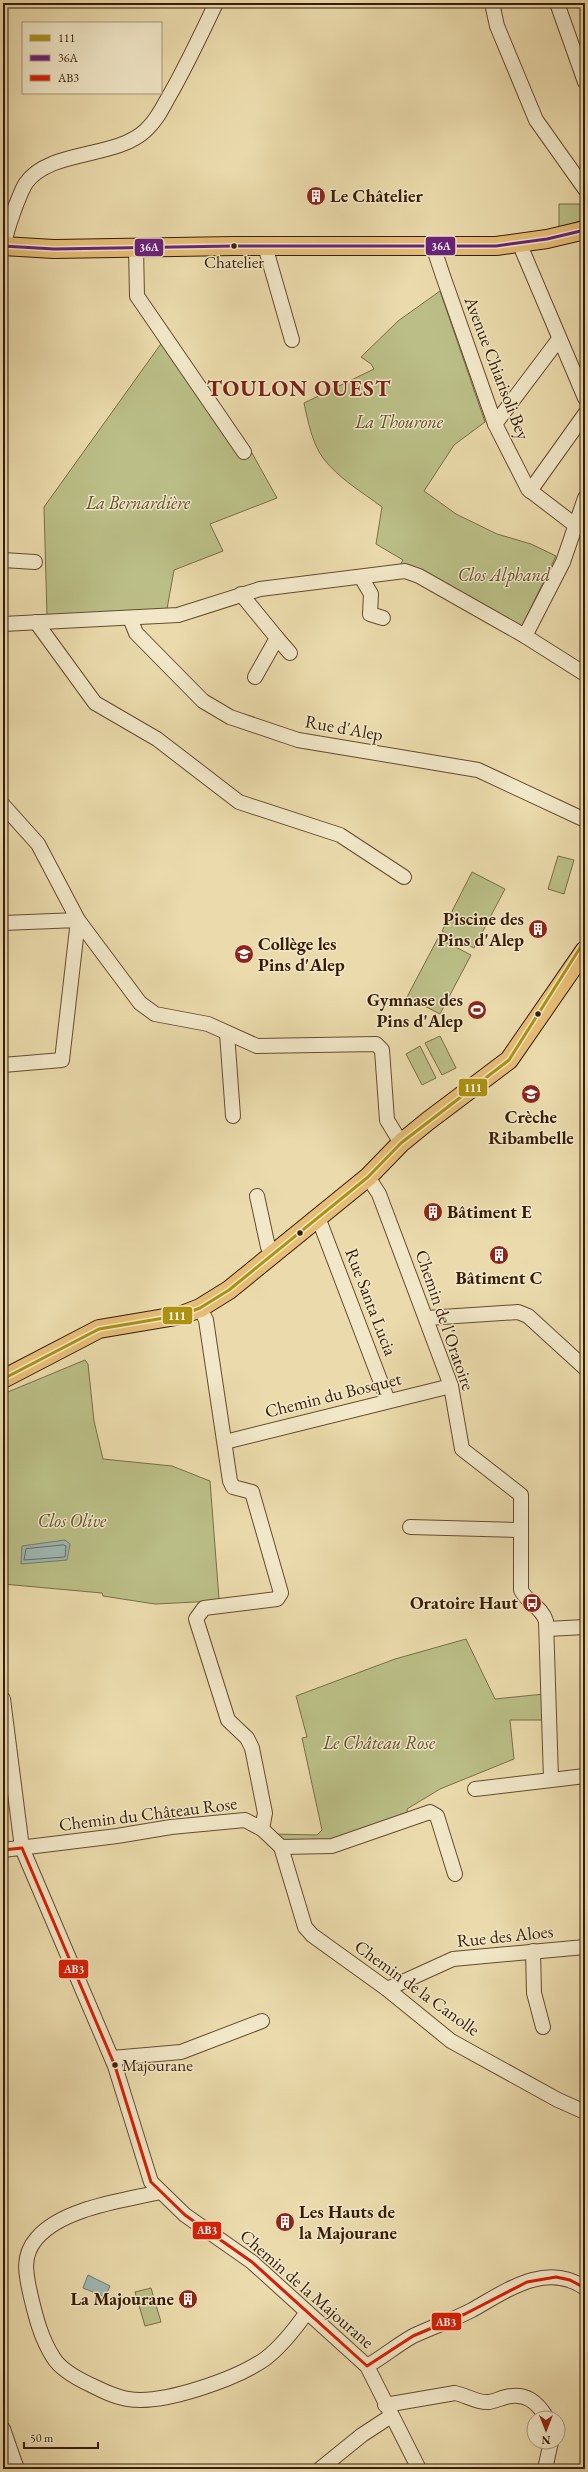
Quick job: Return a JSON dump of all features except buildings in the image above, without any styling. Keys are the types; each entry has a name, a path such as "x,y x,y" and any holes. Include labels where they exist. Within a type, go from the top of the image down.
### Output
{"main road":[{"path":"4,246 54,248 265,246 436,247 522,244 585,230"},
{"path":"546,1004 561,976 585,940"},
{"path":"3,1379 77,1338 99,1329 182,1315 200,1308 229,1290 368,1177 400,1143 509,1060 546,1004 585,950"}],"street":[{"path":"4,246 5,233 26,183 34,174 54,164 117,146 134,139 154,122 216,3"},
{"path":"492,3 497,26 536,120 585,189"},
{"path":"557,3 585,82"},
{"path":"522,244 523,252 585,398"},
{"path":"265,246 292,340"},
{"path":"136,247 137,296 244,452"},
{"name":"Avenue Chiarisoli Bey","path":"436,247 436,255 494,424 530,491 575,525"},
{"path":"494,424 559,339"},
{"path":"530,491 585,414"},
{"path":"525,636 563,562 585,498"},
{"path":"3,560 35,562"},
{"path":"3,624 178,615 260,589 405,571 525,636 585,674"},
{"path":"361,577 371,594 370,614 383,618"},
{"path":"241,594 290,653"},
{"name":"Rue d'Alep","path":"130,618 136,633 204,701 230,717 298,740 478,770 585,820"},
{"path":"36,622 95,703 157,739 239,802 340,835 404,877"},
{"path":"255,677 277,638"},
{"path":"3,805 38,844 78,920 140,1003 155,1014 208,1024 257,1046 376,1044 382,1050 387,1120 400,1143"},
{"path":"3,923 78,920"},
{"path":"3,1065 62,1060 78,920"},
{"path":"227,1033 233,1116"},
{"name":"Chemin de l'Oratoire","path":"368,1177 379,1194 427,1318 451,1386 462,1449 521,1496 521,1590 525,1598 544,1615 547,1629 551,1779"},
{"path":"257,1196 268,1247 273,1253"},
{"name":"Rue Santa Lucia","path":"316,1218 322,1225 388,1401"},
{"path":"200,1308 206,1320 230,1481 233,1487 252,1492 281,1593 277,1599 204,1608 196,1619 228,1720 247,1738 252,1748 264,1813 262,1828"},
{"path":"427,1318 518,1312 528,1316 585,1368"},
{"name":"Chemin du Bosquet","path":"225,1442 451,1386"},
{"path":"410,1527 522,1530"},
{"path":"547,1629 585,1627"},
{"name":"Chemin de la Majourane","path":"3,1699 22,1848 112,2058 152,2182 160,2192 185,2215 248,2258 367,2366 388,2411 419,2469"},
{"path":"474,1789 585,1776"},
{"path":"281,1847 332,1846 430,1812 436,1816 455,1874"},
{"name":"Chemin du Château Rose","path":"3,1850 171,1827 245,1820 262,1828 281,1847"},
{"name":"Chemin de la Canolle","path":"281,1847 305,1927 312,1936 387,1989 451,2041 558,2100 585,2112"},
{"name":"Rue des Aloes","path":"387,1989 453,1959 585,1947"},
{"path":"533,1951 534,1993 543,2027"},
{"path":"112,2058 181,2052 262,2020"},
{"path":"160,2192 81,2212 52,2224 37,2237 26,2253 25,2267 40,2330 53,2358 77,2378 113,2395 129,2399 170,2398 244,2372 265,2359 288,2338 307,2312"},
{"path":"367,2366 412,2337 472,2310 510,2287 525,2281 553,2278 570,2280 585,2288"},
{"path":"320,2469 362,2435 388,2411 455,2393 488,2402 508,2396 520,2396 531,2399 540,2406 542,2410"},
{"path":"3,2429 16,2469"},
{"path":"545,2469 549,2450"}],"green space":[{"path":"559,204 585,204 585,219 559,228"},
{"name":"La Thourone","path":"440,291 485,422 454,445 424,491 456,514 497,534 531,544 556,556 521,628 400,565 403,560 376,544 382,507 336,472 323,458 316,446 307,417 304,403 374,369 371,364 361,357 398,321"},
{"name":"La Bernardière","path":"163,341 243,458 252,453 277,498 210,524 223,551 174,570 167,609 47,616 44,507"},
{"path":"558,856 574,860 564,894 548,889"},
{"path":"472,872 505,889 474,948 442,931"},
{"path":"438,938 471,955 440,1014 407,997"},
{"path":"440,1036 456,1068 442,1075 425,1043"},
{"path":"420,1046 436,1078 422,1085 406,1054"},
{"name":"Clos Olive","path":"85,1360 88,1364 94,1421 103,1459 172,1466 210,1481 219,1599 216,1601 155,1604 103,1596 102,1593 3,1584 3,1394"},
{"name":"Le Château Rose","path":"466,1639 495,1699 544,1694 543,1720 510,1720 514,1759 440,1789 407,1809 408,1816 330,1843 276,1840 274,1834 317,1835 322,1830 302,1738 307,1737 296,1696 395,1659"},
{"path":"151,2288 161,2322 145,2326 135,2292"}],"water":[{"path":"65,1540 70,1544 67,1560 21,1564 22,1546"},
{"path":"88,2275 110,2286 105,2297 83,2288"}],"transit line":[{"name":"36A","path":"3,246 54,249 234,246 496,246 547,239 585,230"},
{"name":"111","path":"3,1379 99,1329 182,1315 200,1308 229,1290 368,1177 401,1143 509,1060 585,940"},
{"name":"AB3","path":"3,1850 22,1848 115,2066 151,2182 185,2215 252,2262 367,2366 413,2336 465,2314 527,2282 556,2277 570,2280 585,2288"}],"place":[{"name":"Le Châtelier","path":"316,196"},
{"name":"Chatelier","path":"234,246"},
{"name":"Piscine des Pins d'Alep","path":"538,929"},
{"name":"Collège les Pins d'Alep","path":"244,954"},
{"name":"Gymnase des Pins d'Alep","path":"477,1010"},
{"name":"Crèche Ribambelle","path":"531,1094"},
{"name":"Bâtiment E","path":"433,1212"},
{"name":"Bâtiment C","path":"499,1255"},
{"name":"Oratoire Haut","path":"532,1603"},
{"name":"Majourane","path":"115,2065"},
{"name":"Les Hauts de la Majourane","path":"285,2222"},
{"name":"La Majourane","path":"188,2299"}],"district":[{"name":"TOULON OUEST","path":"299,388"}],"park label":[{"name":"Clos Alphand","path":"504,575"}]}
